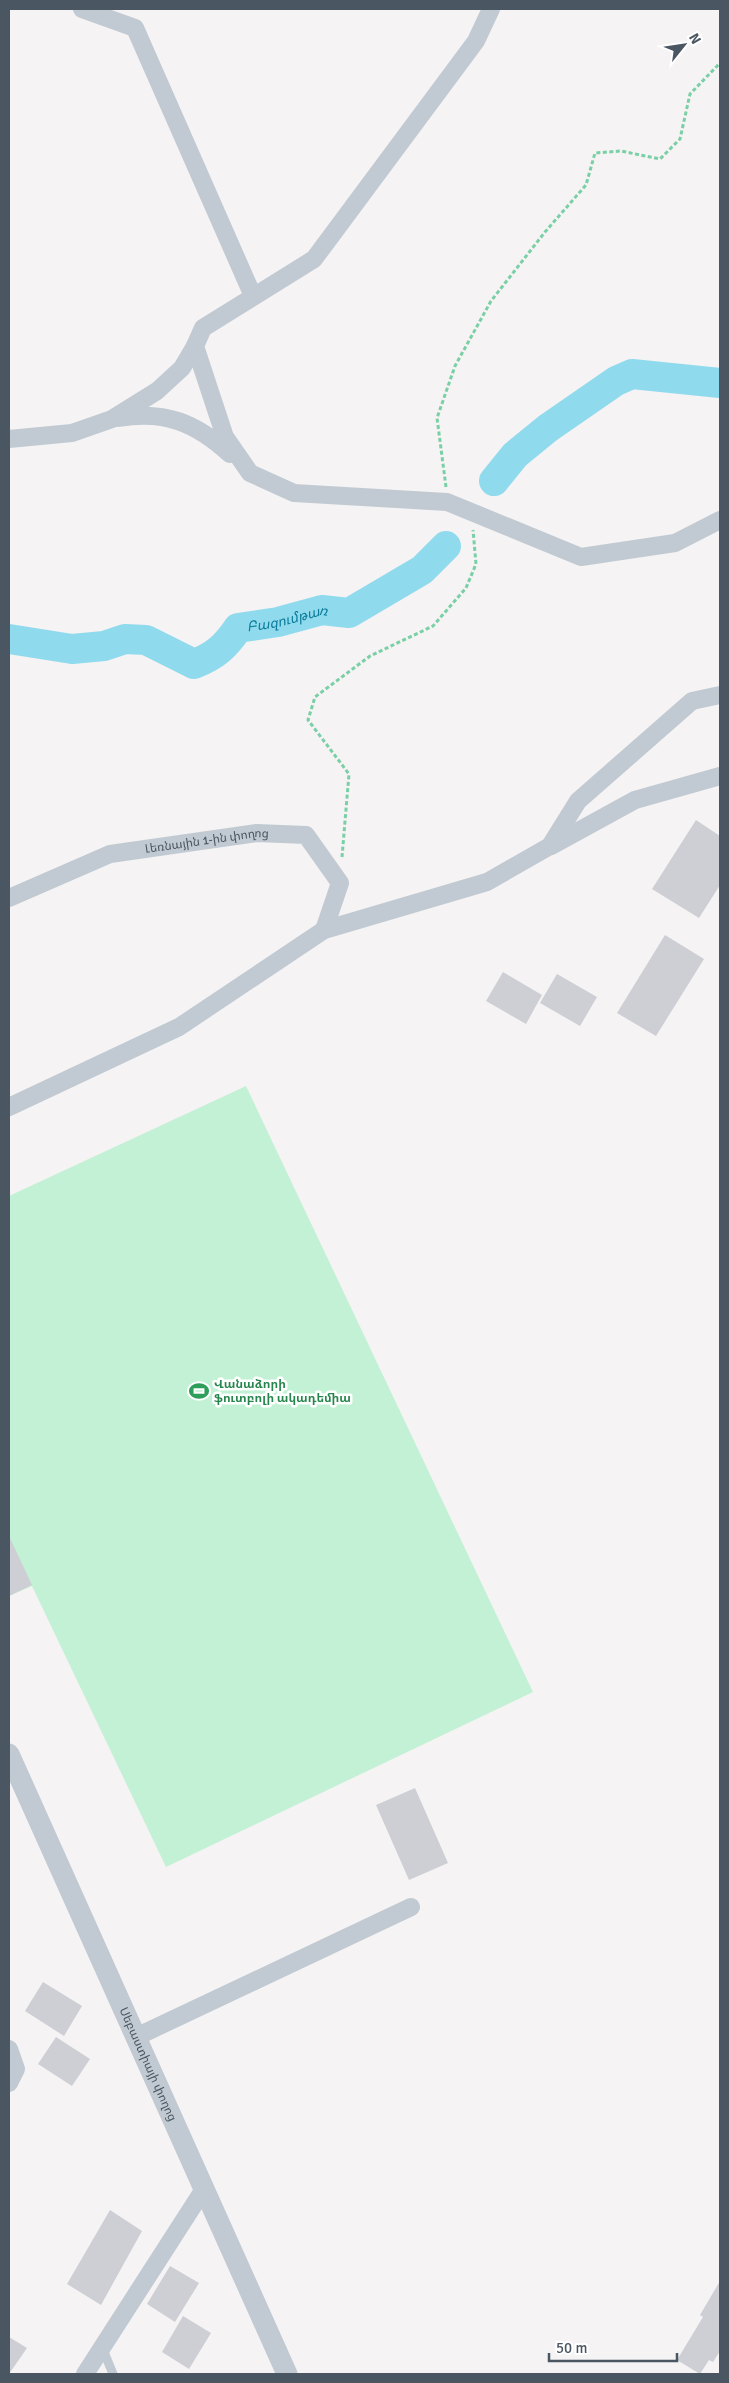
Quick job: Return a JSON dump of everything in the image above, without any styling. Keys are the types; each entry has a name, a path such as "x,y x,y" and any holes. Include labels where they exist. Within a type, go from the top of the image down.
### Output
{"street":[{"path":"82,9 134,28 253,296"},
{"path":"112,419 157,391 182,368 195,346 202,328 314,259 476,41 491,9"},
{"path":"195,346 225,437 250,472"},
{"path":"9,439 72,433 112,419 141,414 170,417 199,430 217,442 250,472 294,493 448,502 580,557 675,543 720,520"},
{"path":"550,846 578,801 692,702 720,695"},
{"path":"9,1107 178,1027 324,930 487,882 636,800 720,776"},
{"name":"Լեռնային 1-ին փողոց","path":"9,898 110,854 257,833 306,835 340,883"},
{"path":"324,930 340,883"},
{"name":"Սեբաստիայի փողոց","path":"9,1754 287,2374"},
{"path":"136,2037 411,1907"},
{"path":"9,2049 16,2069 9,2083"},
{"path":"84,2374 204,2189"}],"lane":[{"path":"102,2346 113,2374"}],"path":[{"path":"448,502 437,418 455,366 491,302 545,232 586,185 594,153 621,151 660,159 680,139 690,94 720,63"},
{"path":"340,883 349,774 308,720 315,697 370,656 432,626 466,588 476,564 472,534 477,514"}],"green space":[{"name":"Վանաձորի ֆուտբոլի ակադեմիա","path":"246,1086 533,1692 166,1867 32,1586 9,1596 9,1196"}],"building":[{"path":"696,820 720,836 720,885 699,918 652,889"},
{"path":"665,935 704,959 656,1036 617,1013"},
{"path":"503,972 542,995 526,1024 486,1001"},
{"path":"557,974 597,997 580,1026 540,1003"},
{"path":"9,1536 32,1585 9,1596"},
{"path":"415,1788 448,1863 409,1880 376,1805"},
{"path":"43,1982 82,2006 64,2036 25,2011"},
{"path":"56,2037 90,2059 72,2086 38,2064"},
{"path":"110,2210 142,2231 101,2305 67,2284"},
{"path":"170,2266 199,2283 175,2322 147,2304"},
{"path":"720,2281 720,2351 713,2362 709,2360 700,2374 677,2360 703,2317 700,2315"},
{"path":"183,2316 211,2333 189,2369 162,2352"},
{"path":"9,2337 27,2348 9,2374"}],"waterway":[{"name":"Բազումթառ","path":"494,481 515,455 548,428 616,381 632,374 720,383"},
{"name":"Բազումթառ","path":"9,639 72,649 104,646 125,639 146,640 194,664 208,658 219,650 238,628 278,622 322,610 349,613 422,570 446,546"}],"place":[{"name":"Վանաձորի ֆուտբոլի ակադեմիա","path":"199,1391"}]}
